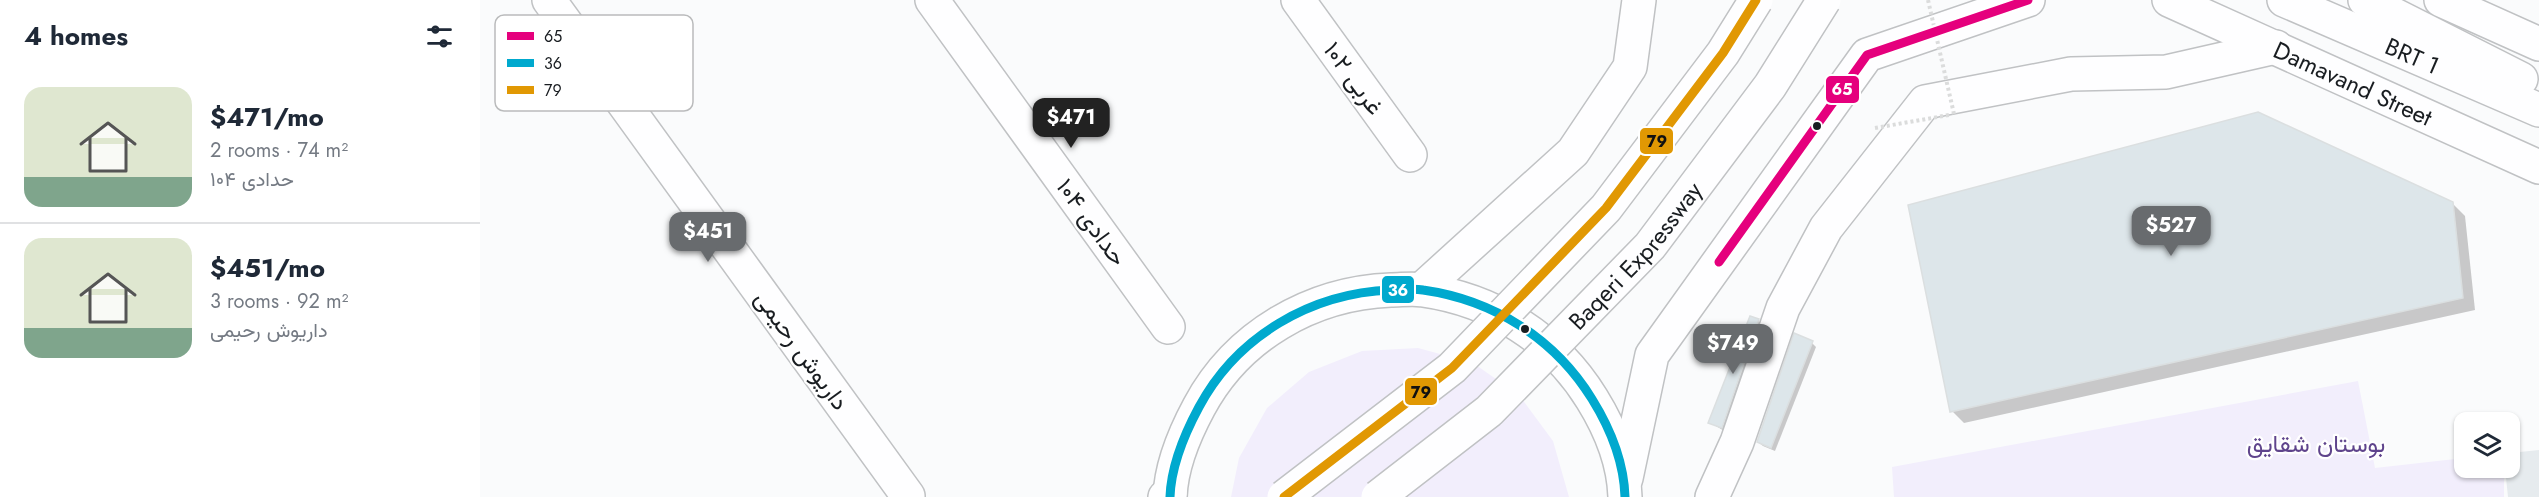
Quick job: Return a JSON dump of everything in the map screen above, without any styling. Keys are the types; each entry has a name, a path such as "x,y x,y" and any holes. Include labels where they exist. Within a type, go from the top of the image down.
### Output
{"main road":[{"name":"داریوش رحیمی","path":"549,0 560,15"},
{"name":"حدادی ۱۰۴","path":"932,0 1168,327"},
{"name":"۱۰۲ غربی","path":"1298,0 1410,155"},
{"path":"1422,289 1574,152 1630,67 1639,0"},
{"path":"1284,497 1452,368 1606,208 1723,53 1756,0"},
{"name":"Baqeri Expressway","path":"1378,497 1489,411 1650,246 1770,86 1824,0"},
{"path":"1625,490 1652,355 1867,55 2028,0"},
{"name":"Damavand Street","path":"2169,0 2539,167"},
{"name":"BRT 1","path":"2284,0 2539,110"},
{"name":"BRT 1","path":"2365,0 2490,65 2539,87"},
{"path":"2441,0 2539,44"},
{"path":"1712,497 1737,442 1783,308 1826,228 1925,102 2071,74 2166,72 2276,47"},
{"name":"داریوش رحیمی","path":"630,111 908,495"},
{"path":"1168,496 1184,435 1212,383 1253,339 1305,308 1362,291 1422,289 1480,304 1533,332 1576,373 1608,425 1625,490"}],"path":[{"path":"1929,0 1954,114"},
{"path":"1875,128 1948,115"}],"shaded area":[{"path":"2539,450 2539,497 2508,497 2506,478 2520,478 2520,452"}],"green space":[{"path":"1418,348 1473,363 1519,395 1553,441 1569,497 1231,497 1239,458 1267,408 1309,372 1362,351"},
{"name":"بوستان شقایق","path":"2358,381 2375,468 2454,459 2454,478 2504,478 2504,497 1894,497 1892,467"}],"building":[{"path":"2258,112 2453,202 2463,298 1950,412 1908,205"},
{"path":"1750,316 1759,319 1722,428 1708,423"},
{"path":"1794,333 1813,341 1771,448 1757,442"}],"transit line":[{"name":"79","path":"1284,497 1452,368 1606,208 1723,53 1756,0"},
{"name":"65","path":"1719,262 1867,55 2028,0"},
{"name":"36","path":"1170,497 1173,474 1180,450 1199,407 1215,382 1234,359 1255,340 1279,323 1333,300 1361,293 1411,289 1449,295 1498,313 1541,341 1560,358 1592,399 1605,422 1619,459 1625,497"}]}
